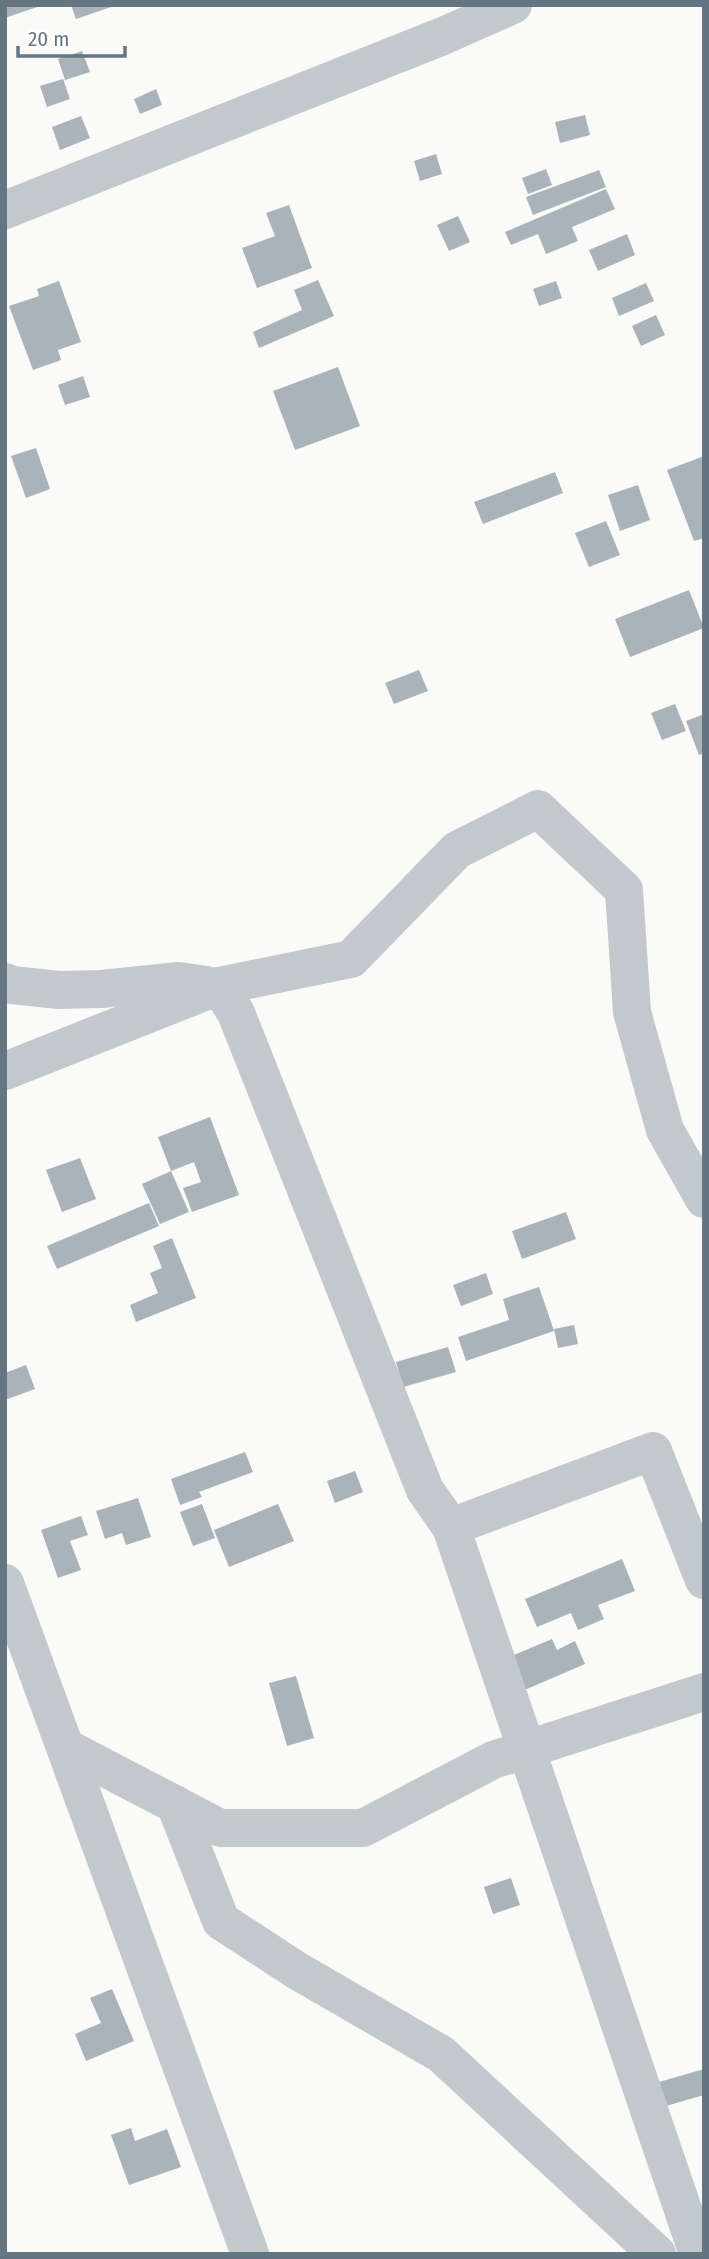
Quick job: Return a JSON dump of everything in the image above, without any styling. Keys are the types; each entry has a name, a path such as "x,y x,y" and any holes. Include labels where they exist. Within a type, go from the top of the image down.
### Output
{"street":[{"path":"5,210 437,20 513,5"},
{"path":"5,1071 219,986 351,959 457,850 538,809 624,890 632,1012 665,1130 704,1199"},
{"path":"5,982 59,990 101,989 179,981 219,986"},
{"path":"219,986 236,1013 425,1490 451,1527 698,2254"},
{"path":"451,1527 653,1451 704,1580"},
{"path":"5,1583 250,2254"},
{"path":"65,1746 220,1828 363,1828 493,1759 704,1692"},
{"path":"175,1804 221,1921 296,1970 441,2054 657,2254"}],"building":[{"path":"5,5 40,5 40,6 5,18"},
{"path":"71,5 114,5 114,6 76,19"},
{"path":"82,51 90,72 65,80 58,59"},
{"path":"63,79 70,99 47,107 40,86"},
{"path":"156,89 162,105 140,114 134,99"},
{"path":"585,115 590,135 560,143 555,122"},
{"path":"81,116 90,138 60,150 52,127"},
{"path":"436,154 442,174 420,181 414,161"},
{"path":"546,169 552,185 528,194 522,178"},
{"path":"599,170 606,187 533,215 526,197"},
{"path":"606,189 615,209 572,227 578,241 546,254 538,234 511,245 505,232"},
{"path":"289,205 312,268 257,288 242,248 275,236 266,213"},
{"path":"458,216 470,242 449,251 437,225"},
{"path":"627,234 635,255 598,271 589,250"},
{"path":"318,280 334,316 259,348 253,332 302,310 294,290"},
{"path":"59,281 81,342 58,350 61,360 33,370 9,306 39,296 37,289"},
{"path":"556,281 562,298 539,306 533,289"},
{"path":"646,283 654,301 619,316 612,298"},
{"path":"656,315 665,335 641,346 632,326"},
{"path":"338,367 360,426 295,450 273,391"},
{"path":"83,376 90,397 65,405 58,385"},
{"path":"36,448 50,489 26,498 11,456"},
{"path":"704,456 704,538 694,541 667,470"},
{"path":"555,472 563,493 483,524 474,502"},
{"path":"638,485 650,520 620,531 608,495"},
{"path":"606,521 620,555 589,567 575,533"},
{"path":"689,590 704,628 630,657 615,619"},
{"path":"419,670 428,691 394,704 385,683"},
{"path":"675,704 686,731 662,740 651,713"},
{"path":"704,714 704,753 699,755 686,721"},
{"path":"210,1117 239,1195 192,1212 183,1188 201,1182 194,1162 171,1171 158,1137"},
{"path":"80,1158 96,1199 62,1212 46,1170"},
{"path":"171,1171 189,1212 160,1224 142,1184"},
{"path":"149,1203 159,1226 57,1269 47,1246"},
{"path":"566,1212 576,1239 522,1259 512,1231"},
{"path":"172,1238 196,1298 136,1322 130,1305 158,1293 150,1273 162,1268 153,1246"},
{"path":"486,1273 493,1294 461,1306 453,1285"},
{"path":"539,1287 554,1331 466,1361 458,1337 509,1320 503,1299"},
{"path":"574,1325 578,1344 558,1348 554,1329"},
{"path":"448,1347 456,1372 403,1387 396,1362"},
{"path":"26,1365 35,1389 5,1400 5,1373"},
{"path":"245,1452 253,1472 199,1492 202,1497 180,1505 171,1479"},
{"path":"355,1471 363,1492 335,1503 327,1481"},
{"path":"138,1498 151,1537 126,1545 122,1533 105,1539 96,1511"},
{"path":"202,1504 215,1538 193,1546 180,1512"},
{"path":"278,1504 294,1541 229,1567 214,1530"},
{"path":"81,1516 88,1535 70,1541 81,1570 58,1578 41,1530"},
{"path":"622,1559 635,1591 598,1605 604,1619 578,1630 571,1613 537,1627 525,1599"},
{"path":"552,1639 557,1650 575,1641 585,1664 520,1692 507,1658"},
{"path":"296,1676 314,1738 287,1746 269,1683"},
{"path":"511,1878 520,1905 493,1914 484,1887"},
{"path":"112,1989 134,2041 86,2061 75,2034 101,2023 90,1998"},
{"path":"704,2069 704,2095 666,2106 659,2082"},
{"path":"131,2128 135,2141 167,2129 181,2167 129,2185 111,2135"}]}
